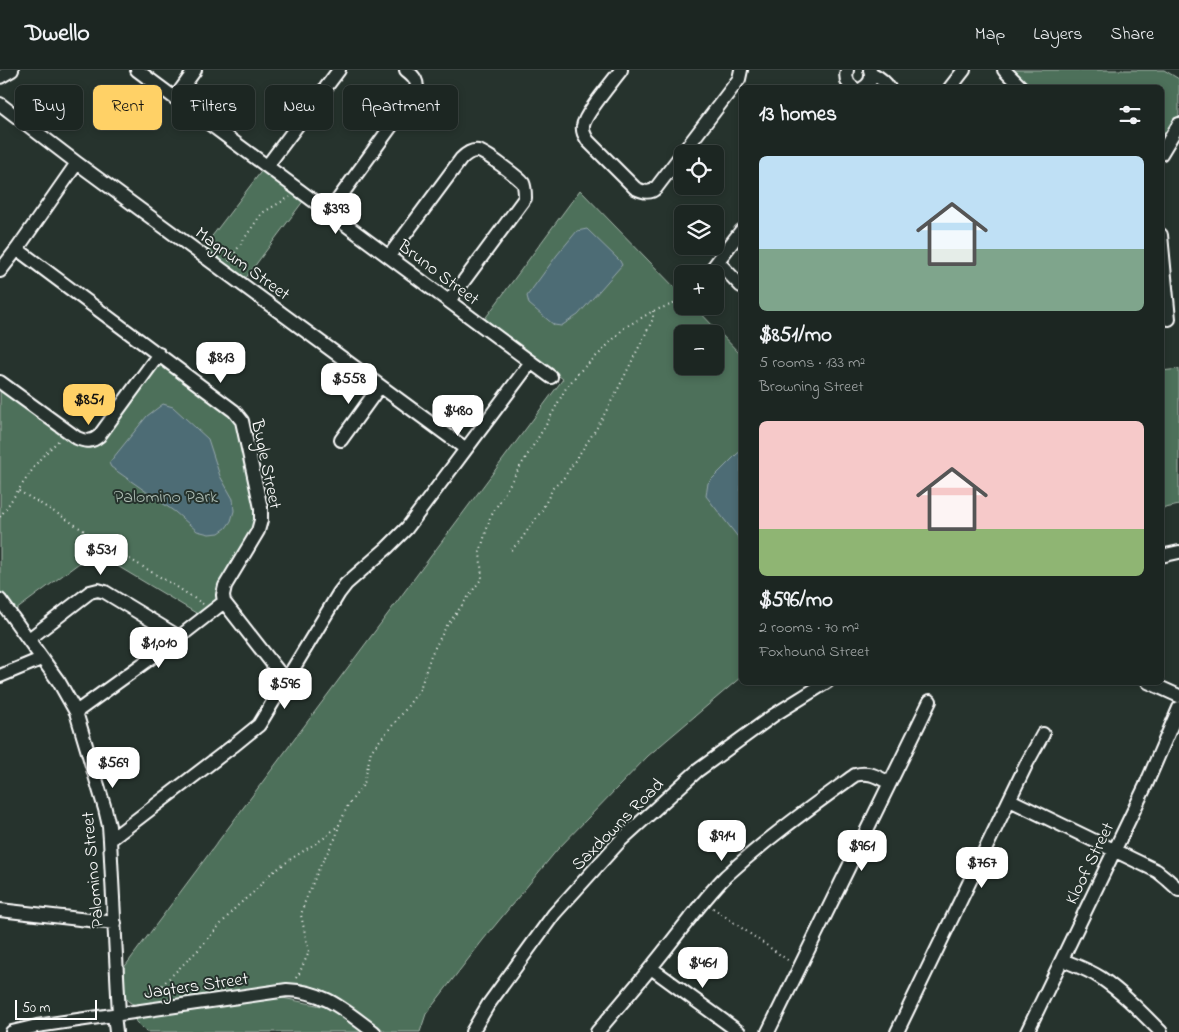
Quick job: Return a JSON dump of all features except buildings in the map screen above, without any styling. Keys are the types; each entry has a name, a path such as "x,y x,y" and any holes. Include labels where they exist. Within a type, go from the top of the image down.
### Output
{"street":[{"path":"0,77 12,70"},
{"name":"Bruno Street","path":"138,70 172,96"},
{"path":"184,85 195,70"},
{"path":"267,166 339,70"},
{"path":"329,212 416,92 416,80 406,70"},
{"path":"621,70 586,118 582,127 588,141 636,188 640,191 649,192 656,188 739,79 741,70"},
{"path":"952,85 964,70"},
{"path":"1004,70 1019,85"},
{"path":"870,80 876,75 888,85"},
{"name":"Magnum Street","path":"0,104 466,449"},
{"name":"Bruno Street","path":"218,130 551,377"},
{"path":"1164,150 1177,130"},
{"path":"389,256 466,154 478,151 485,154 518,177 524,184 525,198 450,302"},
{"path":"0,271 78,163"},
{"path":"716,265 739,234"},
{"name":"Bugle Street","path":"17,249 234,410 242,421 261,508 261,520 258,531 225,586 224,602"},
{"path":"718,262 739,284"},
{"path":"1164,264 1170,319"},
{"path":"0,382 68,432 82,440 90,441 95,439 104,428 158,354"},
{"path":"110,840 253,731 265,717 346,584 407,528 531,362"},
{"path":"341,440 380,386"},
{"path":"1164,555 1179,552"},
{"path":"29,639 95,590 105,592 179,637"},
{"name":"Palomino Street","path":"0,600 59,682 76,712 105,809 110,840 115,924 116,1032"},
{"path":"76,712 224,602 286,681"},
{"path":"0,676 41,659"},
{"name":"Saxdowns Road","path":"472,1032 488,1005 554,914 621,840 697,771 774,714 822,685"},
{"path":"1155,685 1179,696"},
{"path":"768,1032 930,701"},
{"name":"Kloof Street","path":"1027,1032 1145,787 1173,737 1179,708"},
{"path":"897,1032 1027,763 1043,734"},
{"path":"597,1032 704,902 725,878 748,857 801,814 856,775 872,774 890,783"},
{"path":"1010,800 1157,871 1179,890"},
{"path":"0,910 115,924"},
{"path":"1062,960 1087,970 1105,981 1135,1006 1161,1032"},
{"path":"651,968 739,1032"},
{"name":"Jagters Street","path":"12,1032 37,1026 287,990 307,992 326,998 368,1030"}],"path":[{"path":"226,265 262,213 295,194"},
{"path":"287,990 299,974 309,952 301,915 320,866 336,837 348,805 364,784 371,751 420,690 431,655 446,627 482,578 480,552 490,518 566,388 580,371 624,328 653,311 674,304"},
{"path":"511,550 520,541 542,510 553,488 562,479 598,426 653,319 653,311"},
{"path":"0,518 39,460 68,432"},
{"path":"19,491 64,517 106,546 213,611"},
{"path":"139,1011 149,994 159,988 198,950 236,907 255,891 269,875 324,838 339,825"},
{"path":"704,902 799,969"}],"green space":[{"path":"1012,70 1164,70 1179,79 1179,115 1164,140 1164,85 1028,85"},
{"path":"263,169 304,200 245,279 203,248"},
{"path":"580,190 674,287 674,315 703,315 712,325 674,325 674,375 724,375 724,337 739,353 739,679 648,756 557,850 483,940 426,1014 420,1032 386,1032 336,996 301,984 282,984 137,1005 127,1000 123,991 123,969 563,379 484,320"},
{"name":"Palomino Park","path":"161,366 166,367 235,419 256,510 255,525 220,587 216,601 201,616 94,552 16,610 0,591 0,388 84,446 153,370"},
{"path":"1179,369 1179,505 1164,508 1164,371"},
{"path":"278,997 331,1008 364,1032 146,1032 136,1022 135,1018"}],"water":[{"path":"587,229 622,265 578,315 561,326 554,325 529,304 527,296 577,231"},
{"path":"163,404 173,407 208,439 220,476 233,499 234,511 231,521 219,533 209,534 197,531 175,512 111,467 109,463 147,416"},
{"path":"739,452 739,538 706,496 708,483"}]}
